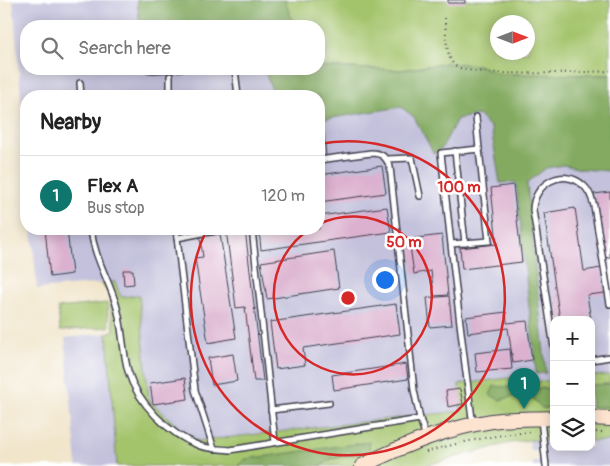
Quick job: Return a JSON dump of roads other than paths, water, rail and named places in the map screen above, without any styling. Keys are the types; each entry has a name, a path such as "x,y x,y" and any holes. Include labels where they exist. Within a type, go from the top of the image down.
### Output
{"main road":[{"path":"595,418 610,419"},
{"path":"362,466 426,438 473,424 493,421 546,423"}],"lane":[{"path":"236,75 237,90"},
{"path":"170,76 170,90"},
{"path":"80,83 81,90"},
{"path":"451,244 489,241 476,117"},
{"path":"473,424 441,153 479,149"},
{"path":"455,151 465,243"},
{"path":"325,159 380,153 387,159 390,167 414,390 426,438"},
{"path":"387,159 412,158 420,196"},
{"path":"550,322 533,210 534,198 550,180 560,177 575,180 583,185 590,194 594,206 610,304"},
{"path":"92,235 93,245 116,304 127,369 132,385 149,409 163,423 182,437 199,445 214,449 245,449 275,442 420,419"},
{"path":"177,235 194,390 214,449"},
{"path":"177,238 193,235"},
{"path":"253,235 275,442"},
{"path":"595,359 610,357"},
{"path":"271,410 329,403"},
{"path":"546,423 546,466"}],"place":[{"name":"Flex A","path":"524,409"}]}
